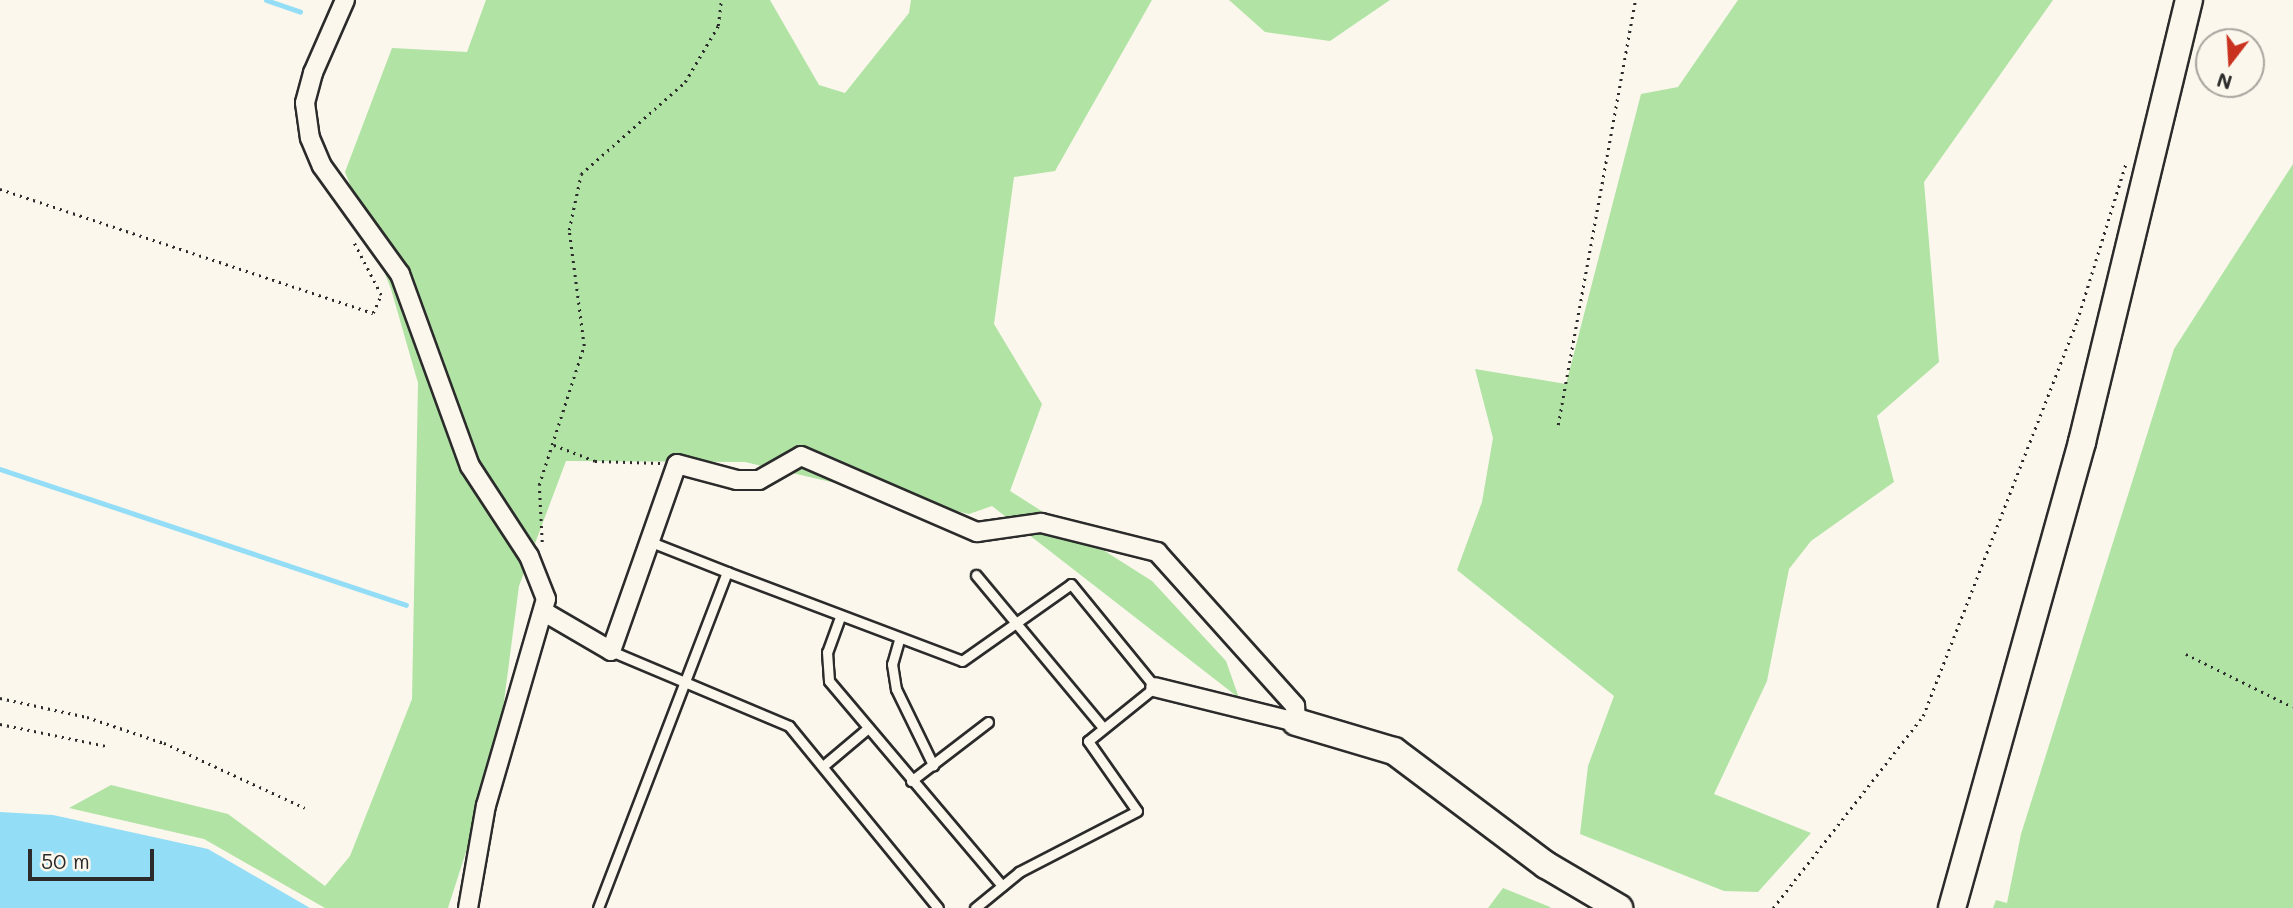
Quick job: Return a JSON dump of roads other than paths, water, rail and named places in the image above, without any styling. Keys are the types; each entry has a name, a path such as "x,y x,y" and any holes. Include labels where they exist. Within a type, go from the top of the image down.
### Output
{"street":[{"path":"345,0 313,73 305,103 310,138 322,166 400,274 456,435 529,556 546,613 486,805 468,908"},
{"path":"1952,908 2079,455 2189,0"},
{"path":"546,613 611,651 677,464 737,480 759,480 801,456 977,532 1041,523 1157,552 1295,706 1296,722"},
{"path":"1155,687 1296,722 1394,751 1546,866 1619,908"}],"lane":[{"path":"651,542 899,640 961,661 1017,625 1071,584 1155,687 1101,725 1089,747 1137,811 1002,886 975,908"},
{"path":"598,908 727,572"},
{"path":"976,575 1101,725"},
{"path":"840,617 827,652 829,681 1002,886"},
{"path":"899,640 892,664 896,689 933,765"},
{"path":"611,651 789,726 938,908"},
{"path":"911,781 988,722"},
{"path":"823,766 867,729"}],"water":[{"path":"0,812 53,815 208,849 310,908 0,908"}],"waterway":[{"path":"266,0 300,12"},
{"path":"0,469 406,605"}]}
